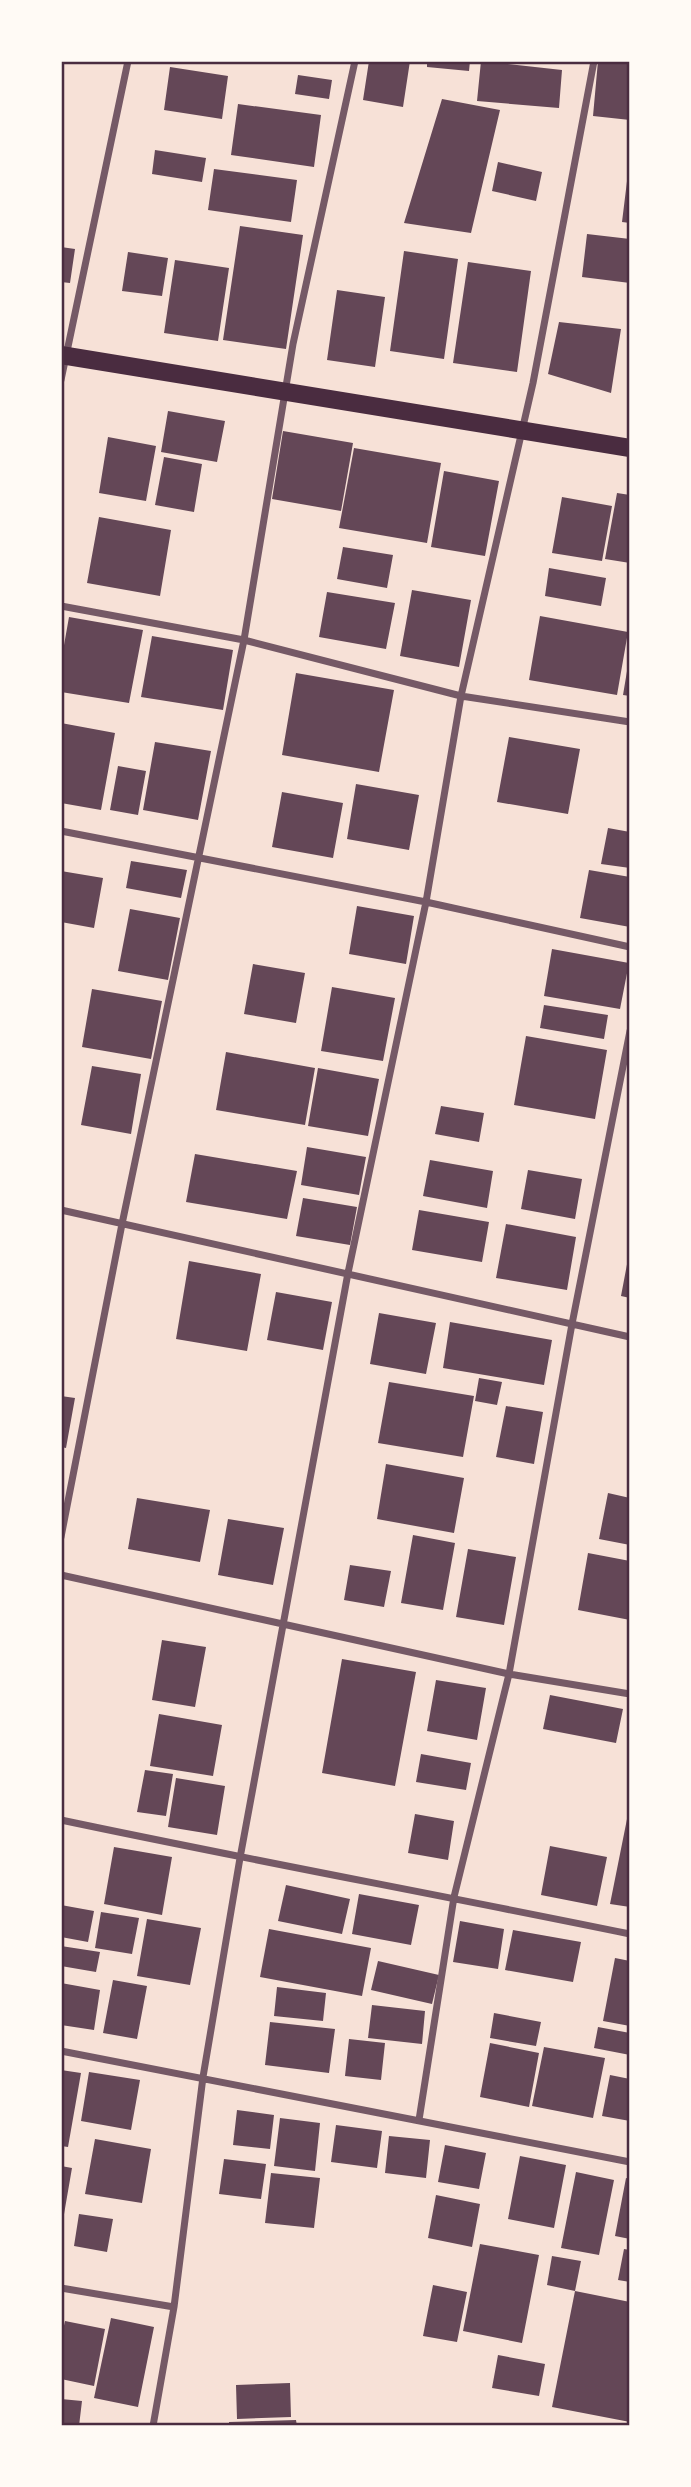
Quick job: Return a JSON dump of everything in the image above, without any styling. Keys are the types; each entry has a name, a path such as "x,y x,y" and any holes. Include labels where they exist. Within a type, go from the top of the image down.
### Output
{"main road":[{"path":"64,356 630,448"}],"street":[{"path":"61,380 128,61"},
{"path":"61,1537 122,1224 244,640 285,391 355,61"},
{"path":"153,2426 174,2307 203,2077 240,1858 348,1273 426,902 461,696 524,431 594,61"},
{"path":"61,606 244,640 461,696 630,722"},
{"path":"61,831 426,902 630,947"},
{"path":"419,2120 454,1897 509,1674 572,1324 630,1031"},
{"path":"61,1210 630,1337"},
{"path":"61,1575 509,1674 630,1693"},
{"path":"61,1820 630,1934"},
{"path":"61,2051 630,2162"},
{"path":"61,2288 174,2307"}],"building":[{"path":"369,61 410,61 403,107 363,100"},
{"path":"427,61 470,61 469,71 427,67"},
{"path":"481,61 562,70 559,108 477,101"},
{"path":"598,61 630,61 630,120 593,116"},
{"path":"170,67 228,76 222,119 164,110"},
{"path":"298,75 332,80 329,99 295,94"},
{"path":"442,99 500,110 471,233 404,223"},
{"path":"238,104 321,115 314,167 231,155"},
{"path":"155,150 206,158 202,182 152,174"},
{"path":"498,162 542,172 536,201 492,191"},
{"path":"214,169 297,180 291,222 208,210"},
{"path":"630,173 630,223 622,222"},
{"path":"240,226 303,235 286,349 223,340"},
{"path":"587,234 630,239 630,283 582,277"},
{"path":"61,247 75,249 70,283 61,282"},
{"path":"404,251 458,259 444,359 390,351"},
{"path":"128,252 168,258 162,296 122,291"},
{"path":"175,260 229,268 218,341 164,333"},
{"path":"468,262 531,271 517,372 453,363"},
{"path":"337,290 385,297 375,367 327,360"},
{"path":"559,322 621,329 611,393 548,374"},
{"path":"168,411 225,421 217,462 161,452"},
{"path":"283,431 353,443 341,511 272,499"},
{"path":"108,437 156,446 146,501 99,493"},
{"path":"354,448 441,463 427,543 339,528"},
{"path":"164,457 202,464 194,512 155,505"},
{"path":"444,471 499,481 485,556 431,547"},
{"path":"617,493 630,495 630,563 605,559"},
{"path":"562,497 612,506 602,561 552,553"},
{"path":"99,517 171,530 160,596 87,583"},
{"path":"343,547 393,555 387,588 337,579"},
{"path":"549,568 606,578 601,606 545,596"},
{"path":"412,590 471,600 459,667 400,656"},
{"path":"327,592 395,603 386,649 319,637"},
{"path":"540,616 628,632 617,695 529,680"},
{"path":"69,617 143,630 129,703 61,692 61,662"},
{"path":"152,636 233,650 223,710 141,697"},
{"path":"630,665 630,696 623,695"},
{"path":"296,673 394,690 379,772 282,755"},
{"path":"61,723 115,733 101,810 61,803"},
{"path":"509,737 580,749 568,814 497,802"},
{"path":"155,742 211,751 198,820 143,810"},
{"path":"118,766 146,771 138,815 110,810"},
{"path":"356,784 419,795 409,850 347,839"},
{"path":"282,792 343,803 333,858 272,847"},
{"path":"608,828 630,832 630,868 601,864"},
{"path":"131,861 187,870 181,898 126,888"},
{"path":"589,870 630,877 630,927 580,918"},
{"path":"61,871 103,878 94,928 61,922"},
{"path":"357,906 414,916 406,964 349,954"},
{"path":"130,909 180,918 168,980 118,971"},
{"path":"552,949 629,963 620,1009 544,996"},
{"path":"253,964 305,973 296,1023 244,1014"},
{"path":"332,987 395,998 383,1061 321,1051"},
{"path":"92,989 162,1001 151,1059 82,1047"},
{"path":"544,1005 608,1015 604,1039 540,1028"},
{"path":"526,1036 607,1050 595,1119 514,1105"},
{"path":"226,1052 315,1068 305,1125 216,1110"},
{"path":"92,1066 141,1074 131,1134 81,1125"},
{"path":"318,1068 379,1079 368,1136 308,1126"},
{"path":"441,1106 484,1113 479,1142 435,1134"},
{"path":"307,1147 366,1157 359,1195 301,1185"},
{"path":"195,1154 297,1171 287,1219 186,1202"},
{"path":"430,1160 493,1171 487,1208 423,1196"},
{"path":"528,1170 582,1179 575,1219 521,1209"},
{"path":"303,1198 357,1207 350,1245 296,1236"},
{"path":"419,1210 489,1222 482,1262 412,1250"},
{"path":"506,1224 576,1237 567,1290 496,1278"},
{"path":"630,1259 630,1298 621,1296"},
{"path":"189,1261 261,1274 247,1351 176,1339"},
{"path":"276,1292 332,1302 323,1350 267,1340"},
{"path":"379,1313 436,1323 426,1374 370,1364"},
{"path":"450,1322 552,1340 544,1385 443,1368"},
{"path":"479,1378 502,1382 497,1405 475,1401"},
{"path":"389,1382 474,1396 463,1457 378,1443"},
{"path":"61,1396 75,1398 66,1448 61,1447"},
{"path":"506,1406 543,1412 534,1464 496,1457"},
{"path":"386,1464 464,1478 454,1533 377,1519"},
{"path":"608,1493 630,1498 630,1545 599,1539"},
{"path":"137,1498 210,1510 200,1562 128,1549"},
{"path":"228,1519 284,1528 273,1585 218,1575"},
{"path":"413,1535 455,1543 443,1610 401,1603"},
{"path":"468,1549 516,1557 504,1625 456,1617"},
{"path":"588,1553 630,1561 630,1620 578,1610"},
{"path":"350,1565 391,1571 384,1607 344,1600"},
{"path":"162,1640 206,1647 195,1707 152,1700"},
{"path":"342,1659 416,1672 395,1786 322,1773"},
{"path":"436,1680 486,1688 477,1740 427,1731"},
{"path":"550,1695 623,1709 616,1743 543,1729"},
{"path":"159,1714 222,1725 213,1776 150,1766"},
{"path":"421,1754 471,1763 466,1790 416,1782"},
{"path":"145,1770 173,1774 166,1816 137,1812"},
{"path":"176,1778 225,1786 217,1835 168,1827"},
{"path":"415,1814 454,1821 448,1860 408,1853"},
{"path":"627,1819 630,1820 630,1907 610,1904"},
{"path":"550,1846 607,1857 597,1906 541,1895"},
{"path":"114,1847 172,1857 162,1915 104,1904"},
{"path":"286,1885 350,1899 342,1934 278,1921"},
{"path":"359,1894 419,1905 411,1945 352,1934"},
{"path":"61,1905 94,1911 88,1942 61,1937"},
{"path":"101,1912 139,1918 132,1954 95,1948"},
{"path":"147,1919 201,1928 190,1985 137,1976"},
{"path":"460,1921 504,1929 498,1969 453,1962"},
{"path":"269,1929 371,1948 362,1996 260,1977"},
{"path":"513,1930 581,1942 573,1982 505,1970"},
{"path":"61,1946 100,1952 96,1972 61,1966"},
{"path":"615,1958 630,1961 630,2026 603,2021"},
{"path":"378,1961 439,1975 432,2004 371,1990"},
{"path":"113,1980 147,1986 137,2039 103,2033"},
{"path":"61,1983 100,1990 94,2030 61,2025"},
{"path":"277,1987 326,1993 323,2021 274,2016"},
{"path":"372,2005 425,2011 422,2044 368,2038"},
{"path":"494,2013 541,2022 536,2046 490,2038"},
{"path":"270,2022 335,2029 329,2073 265,2065"},
{"path":"598,2027 630,2033 630,2055 594,2048"},
{"path":"349,2039 385,2043 381,2080 345,2076"},
{"path":"490,2043 539,2053 529,2107 480,2097"},
{"path":"544,2047 605,2058 593,2118 532,2106"},
{"path":"61,2070 81,2073 68,2147 61,2146"},
{"path":"89,2072 140,2080 131,2130 81,2121"},
{"path":"610,2075 630,2079 630,2121 602,2116"},
{"path":"237,2110 274,2115 270,2149 233,2145"},
{"path":"280,2118 320,2123 315,2171 274,2166"},
{"path":"336,2125 382,2131 377,2168 331,2162"},
{"path":"389,2136 430,2140 426,2178 385,2173"},
{"path":"95,2139 151,2149 142,2203 85,2194"},
{"path":"445,2145 486,2153 479,2189 438,2182"},
{"path":"520,2156 566,2165 554,2228 508,2219"},
{"path":"224,2159 266,2164 261,2199 219,2194"},
{"path":"61,2166 72,2168 63,2220 61,2220"},
{"path":"576,2172 614,2180 599,2255 561,2248"},
{"path":"271,2173 320,2178 314,2228 265,2223"},
{"path":"626,2178 630,2179 630,2239 615,2236"},
{"path":"436,2195 480,2204 472,2247 428,2238"},
{"path":"79,2214 113,2219 107,2252 74,2246"},
{"path":"480,2244 539,2255 522,2343 463,2331"},
{"path":"624,2249 630,2250 630,2282 618,2280"},
{"path":"552,2256 581,2261 575,2291 547,2285"},
{"path":"433,2285 467,2292 457,2342 423,2336"},
{"path":"575,2291 630,2302 630,2422 552,2407"},
{"path":"111,2318 154,2327 138,2407 94,2398"},
{"path":"65,2321 105,2329 94,2386 61,2379 61,2339"},
{"path":"498,2355 545,2364 539,2396 492,2388"},
{"path":"290,2383 291,2417 237,2419 236,2385"},
{"path":"61,2399 82,2401 79,2426 61,2426"},
{"path":"296,2420 297,2426 229,2426 229,2422"}]}
